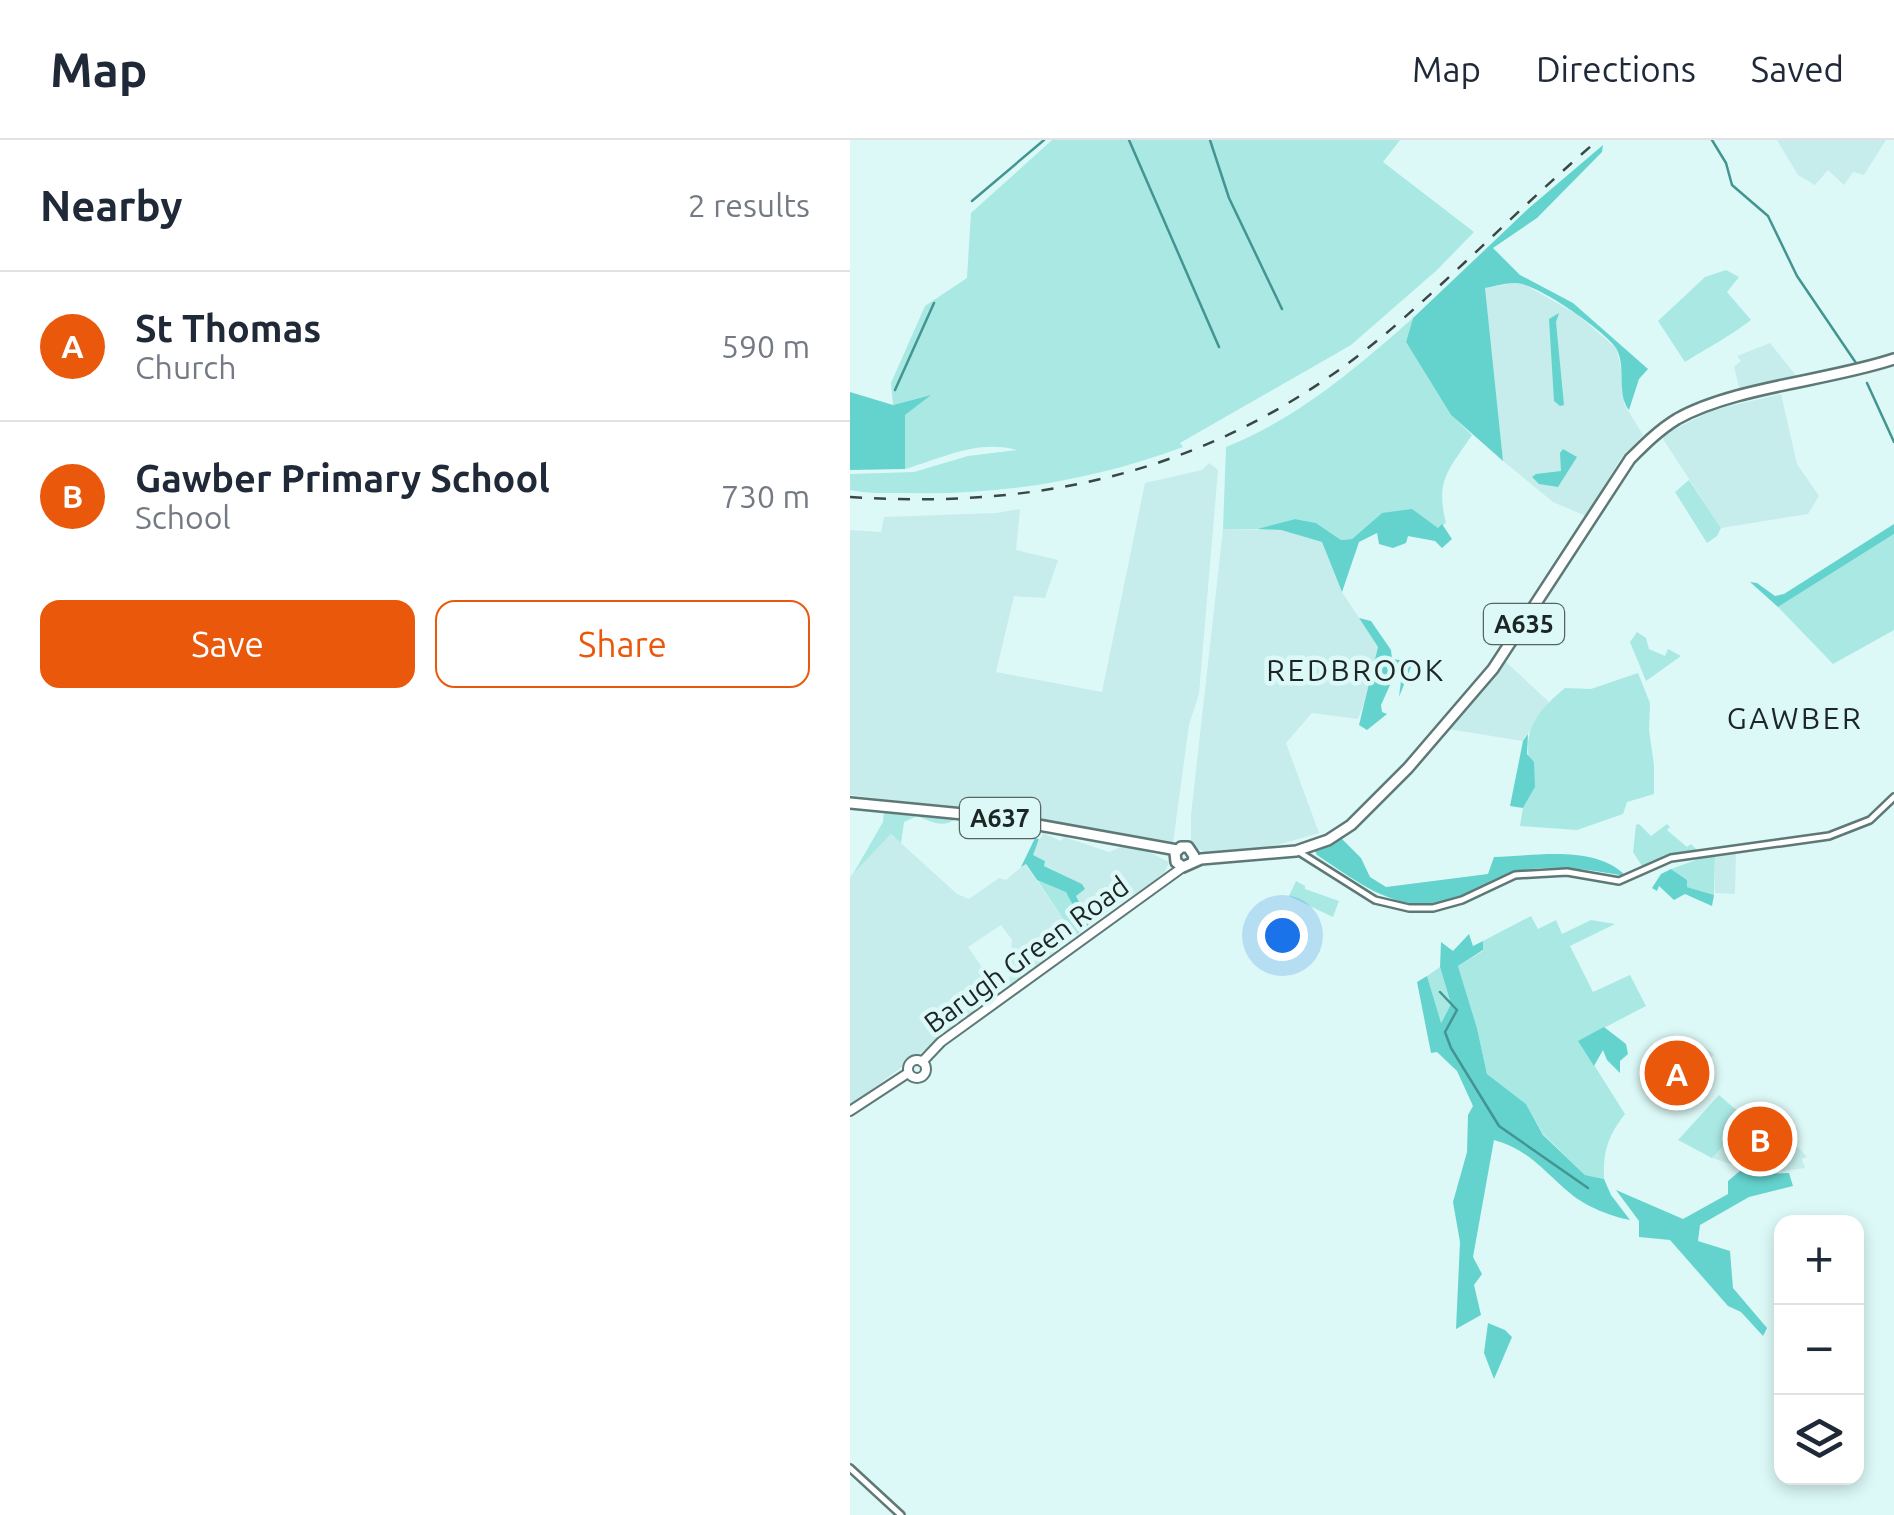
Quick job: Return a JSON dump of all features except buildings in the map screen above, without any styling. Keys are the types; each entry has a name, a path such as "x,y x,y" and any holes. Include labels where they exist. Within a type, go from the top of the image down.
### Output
{"highway":[{"name":"A635","path":"1177,858 1296,851 1328,840 1351,825 1466,703 1523,626 1630,459 1657,432 1710,404 1860,370 1894,358"},
{"name":"A637","path":"850,804 994,816 1148,845 1177,858"},
{"name":"A635","path":"1177,858 1184,846 1193,856"}],"main road":[{"name":"Barugh Green Road","path":"850,1111 908,1073 914,1078 924,1075 926,1067 922,1062 941,1042 1158,884 1177,858"}],"street":[{"path":"1296,851 1362,894 1420,909 1446,906 1515,876 1567,872 1619,881 1671,858 1829,836 1870,820 1894,798"},
{"path":"850,1468 902,1515"}],"shaded area":[{"path":"1052,140 1400,140 1383,162 1474,232 1351,345 1180,443 1183,447 1115,469 1046,484 976,492 850,490 850,474 914,472 968,456 1017,450 974,448 905,469 904,415 927,396 893,405 891,383 925,306 967,278 971,213"},
{"path":"1777,140 1886,140 1864,175 1853,172 1844,185 1828,170 1815,185 1798,175"},
{"path":"1603,145 1602,152 1537,218 1493,248 1520,275 1573,303 1648,369 1639,379 1629,410 1623,396 1619,355 1599,331 1554,299 1526,285 1512,283 1485,288 1503,461 1451,415 1406,342 1413,318 1529,208"},
{"path":"1726,270 1739,277 1727,292 1751,320 1685,362 1658,321 1705,277"},
{"path":"1520,282 1578,315 1616,348 1623,375 1624,404 1643,435 1619,461 1586,516 1553,502 1503,461 1484,288"},
{"path":"1559,313 1556,322 1564,405 1560,406 1554,401 1549,319"},
{"path":"1413,318 1406,342 1451,415 1472,435 1443,485 1446,523 1438,528 1382,513 1352,539 1341,540 1316,523 1295,519 1257,529 1223,529 1226,447 1302,407"},
{"path":"1770,343 1798,378 1740,391 1734,367 1741,361 1737,356"},
{"path":"850,392 893,405 931,395 905,415 905,469 850,470"},
{"path":"1781,394 1797,464 1819,496 1808,514 1721,528 1661,436 1713,410"},
{"path":"1563,449 1577,457 1558,487 1539,484 1532,477 1536,474 1561,471"},
{"path":"1209,463 1218,470 1199,694 1189,725 1173,843 1026,816 850,795 850,530 881,532 884,517 1020,509 1016,550 1058,560 1045,598 1014,596 996,672 1102,692 1145,483 1202,470"},
{"path":"1689,480 1721,528 1707,543 1675,492"},
{"path":"1412,509 1438,528 1442,524 1452,539 1442,548 1435,541 1408,536 1406,543 1393,548 1379,544 1377,533 1359,542 1342,592 1322,542 1281,530 1257,529 1295,519 1316,523 1341,540 1352,539 1382,513"},
{"path":"1894,524 1894,534 1778,607 1750,582 1775,596 1784,594"},
{"path":"1223,529 1281,530 1322,542 1342,592 1378,647 1358,719 1312,713 1286,743 1319,833 1270,847 1205,852 1191,846 1191,815"},
{"path":"1894,534 1894,630 1833,664 1778,607"},
{"path":"1359,618 1371,621 1391,650 1392,659 1413,662 1399,697 1402,672 1398,666 1389,671 1390,685 1381,705 1382,712 1387,714 1367,730 1359,725 1378,647"},
{"path":"1637,632 1646,638 1649,649 1665,656 1668,649 1681,656 1646,681 1630,642"},
{"path":"1504,660 1549,702 1523,741 1448,729"},
{"path":"1638,673 1650,703 1654,794 1627,802 1623,814 1577,830 1520,826 1523,808 1535,787 1529,756 1530,732 1542,711 1565,688 1591,689"},
{"path":"1528,734 1527,754 1534,762 1535,787 1523,808 1510,806 1523,741"},
{"path":"884,810 957,818 942,824 917,816 904,822 901,843 891,834 853,874 883,822"},
{"path":"1639,824 1651,836 1667,824 1667,830 1687,847 1691,844 1697,850 1668,855 1642,866 1633,852"},
{"path":"1043,833 1109,852 1123,846 1143,849 1169,862 1165,872 1090,923 1076,896 1082,884 1043,865 1032,854"},
{"path":"891,834 957,894 969,899 999,878 1006,880 1025,864 1075,936 1009,986 1012,940 1001,925 968,947 1000,993 850,1106 850,877"},
{"path":"1340,837 1361,858 1370,877 1386,887 1488,874 1494,857 1546,854 1598,859 1626,876 1534,869 1503,876 1456,898 1418,904 1382,895 1317,855 1315,851"},
{"path":"1035,838 1039,839 1033,855 1045,861 1044,866 1085,889 1076,896 1090,923 1085,928 1066,892 1037,880 1026,864 1021,867"},
{"path":"1736,853 1735,894 1715,893 1715,857"},
{"path":"1715,857 1714,895 1687,887 1687,880 1671,869"},
{"path":"1671,869 1687,880 1687,887 1714,895 1712,906 1685,894 1674,900 1659,886 1657,891 1652,888 1661,874"},
{"path":"1037,880 1066,891 1085,928 1075,936"},
{"path":"1296,881 1305,889 1339,901 1333,917 1289,896"},
{"path":"1531,916 1538,929 1556,920 1562,934 1591,920 1615,924 1570,946 1593,992 1630,975 1646,1006 1579,1041 1625,1114 1608,1144 1604,1179 1585,1175 1543,1134 1526,1104 1487,1074 1458,966 1483,951 1483,941"},
{"path":"1469,934 1473,946 1483,941 1483,950 1458,966 1487,1074 1526,1104 1543,1135 1585,1175 1604,1179 1630,1220 1584,1203 1527,1156 1494,1140 1473,1257 1482,1274 1474,1285 1481,1315 1456,1329 1460,1242 1453,1202 1467,1152 1468,1115 1473,1106 1457,1071 1437,1052 1431,1053 1417,982 1427,976 1441,1023 1451,1004 1440,967 1441,942 1453,951"},
{"path":"1440,967 1451,1004 1440,1024 1427,976"},
{"path":"1604,1027 1626,1044 1628,1054 1620,1061 1620,1073 1603,1050 1594,1066 1578,1041"},
{"path":"1689,1038 1714,1054 1699,1072 1677,1052"},
{"path":"1719,1095 1748,1120 1712,1158 1678,1140"},
{"path":"1755,1102 1807,1157 1802,1159 1805,1168 1761,1174 1712,1158 1747,1120 1742,1114"},
{"path":"1741,1170 1789,1173 1793,1186 1749,1197 1700,1225 1698,1241 1730,1251 1733,1288 1767,1328 1763,1336 1741,1312 1728,1306 1670,1240 1639,1237 1639,1221 1616,1190 1683,1219 1728,1194 1728,1181"},
{"path":"1488,1323 1512,1337 1494,1379 1484,1353"}],"waterway":[{"path":"972,201 1044,140"},
{"path":"1129,140 1219,347"},
{"path":"1210,140 1229,198 1282,309"},
{"path":"1712,140 1726,163 1732,185 1768,216 1797,276 1856,363"},
{"path":"895,390 934,303"},
{"path":"1867,383 1894,442"},
{"path":"1440,992 1457,1010 1445,1032 1451,1048 1499,1126 1588,1188"}],"railway":[{"path":"850,497 927,499 1001,495 1073,485 1142,468 1209,444 1273,412 1336,372 1397,324 1598,140"}],"place":[{"name":"St Thomas","path":"1677,1073"},
{"name":"Gawber Primary School","path":"1760,1139"}],"district":[{"name":"REDBROOK","path":"1356,670"},
{"name":"GAWBER","path":"1795,718"}]}
